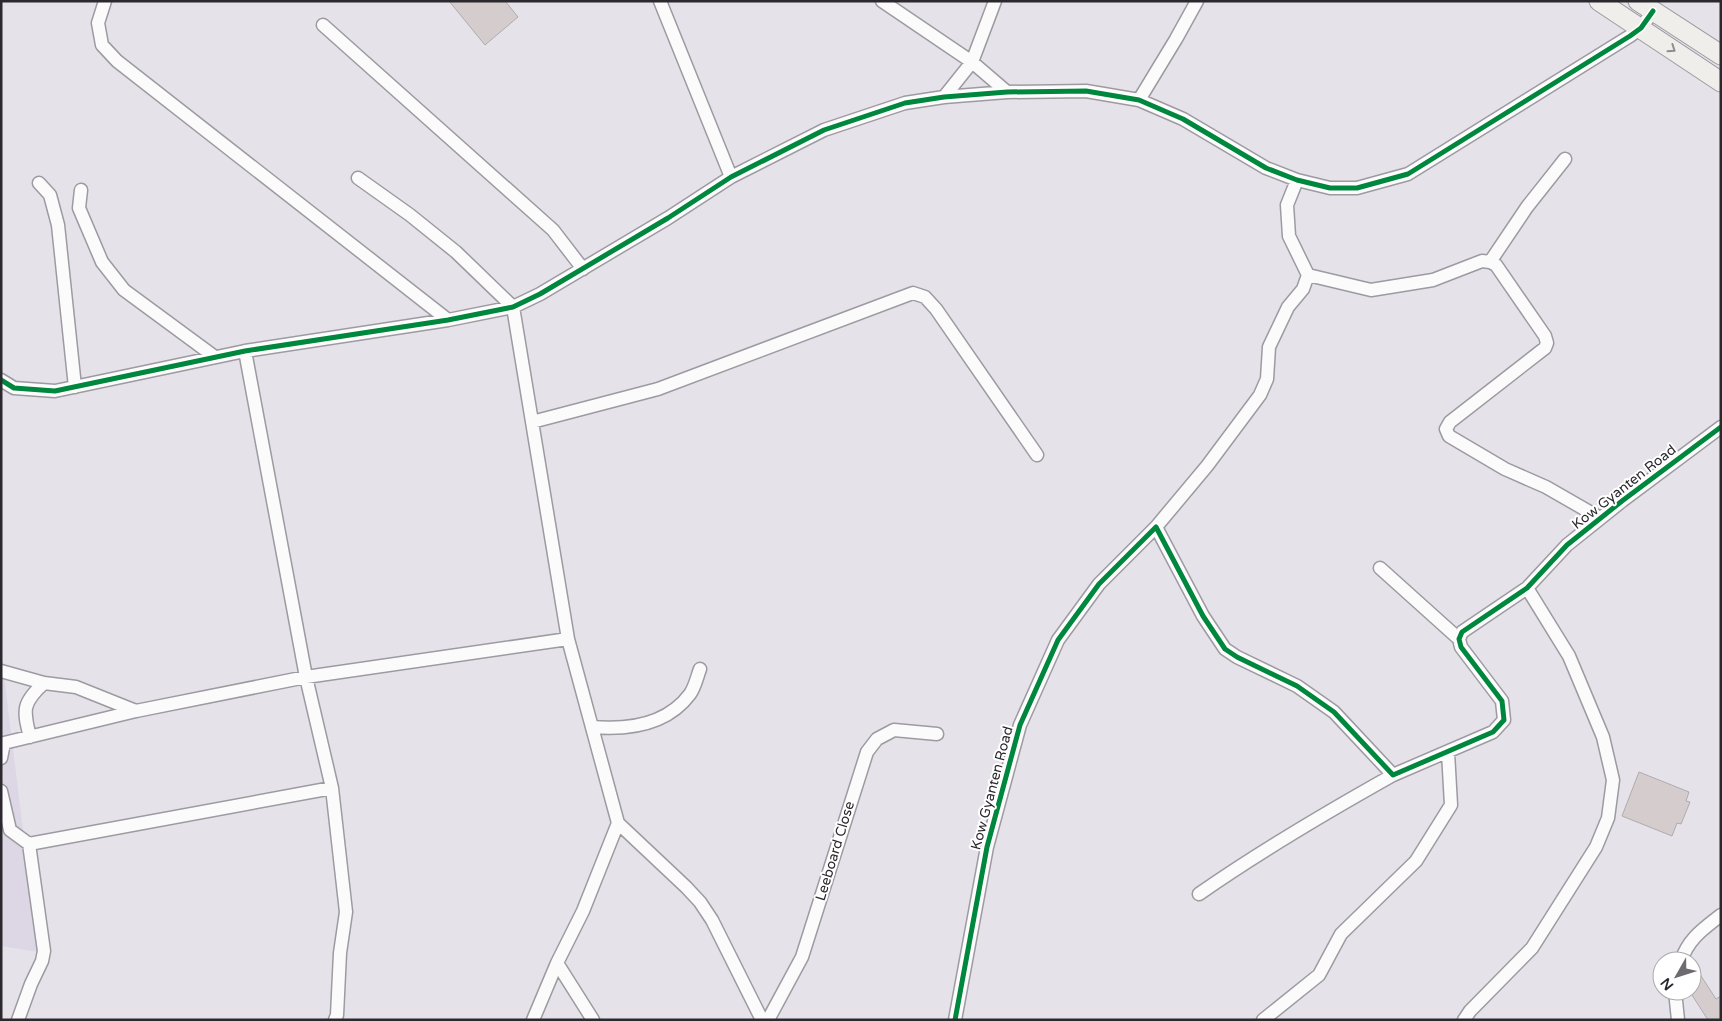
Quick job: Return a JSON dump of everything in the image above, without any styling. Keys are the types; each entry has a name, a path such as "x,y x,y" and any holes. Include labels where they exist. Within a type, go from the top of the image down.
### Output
{"main road":[{"path":"1599,1 1721,82"},
{"path":"1646,6 1721,55"}],"street":[{"path":"105,1 98,23 102,45 117,61 448,320"},
{"path":"660,1 731,177"},
{"path":"882,1 972,62 1007,92"},
{"path":"944,97 972,62 996,1"},
{"path":"1139,100 1197,1"},
{"path":"1,380 14,388 56,391 245,351 448,320 513,307 540,294 668,218 731,177 824,130 906,103 944,97 1007,92 1086,92 1139,100 1183,119 1266,168 1297,180 1330,188 1357,188 1408,174 1641,28 1646,6"},
{"path":"323,25 553,230 583,268"},
{"path":"1490,262 1527,208 1565,159"},
{"path":"358,178 410,215 456,252 513,307 568,639 618,823 686,886 700,902 712,920 762,1020"},
{"path":"1297,180 1288,205 1289,236 1308,275 1370,290 1432,280 1482,261 1496,265 1545,336 1547,343 1545,348 1450,422 1446,429 1449,436 1505,470 1546,487 1600,518"},
{"path":"39,183 50,195 58,225 76,387"},
{"path":"82,190 79,208 102,262 124,290 215,357"},
{"name":"Kow Gyanten Road","path":"955,1020 987,847 1020,726 1058,640 1099,584 1156,527 1207,466 1260,395 1267,379 1269,347 1288,307 1303,289 1308,275"},
{"path":"532,422 658,389 913,294 924,297 936,309 1038,455"},
{"path":"245,351 306,677 332,788 346,912 340,953 337,1015 335,1020"},
{"name":"Kow Gyanten Road","path":"1459,639 1462,632 1527,588 1567,545 1600,518 1721,427"},
{"path":"1156,527 1203,616 1225,649 1237,657 1298,686 1334,712 1394,775"},
{"path":"1200,894 1243,863 1311,821 1394,775 1493,732 1504,720 1502,701 1461,647 1459,639 1380,568"},
{"path":"1464,1020 1532,948 1596,847 1608,818 1613,780 1603,738 1569,656 1527,588"},
{"path":"1,758 3,744 136,710 306,677 568,639"},
{"path":"592,727 614,728 660,719 677,709 691,693 700,669"},
{"path":"1,671 44,683 76,687 136,710"},
{"path":"30,737 24,714 32,694 44,683"},
{"name":"Leeboard Close","path":"768,1020 802,957 867,752 877,739 894,730 936,734"},
{"path":"1263,1020 1319,975 1342,934 1416,861 1451,805 1448,752"},
{"path":"1,791 10,830 30,844 332,788"},
{"path":"533,1020 557,963 583,911 618,823"},
{"path":"18,1020 31,984 42,961 44,951 30,844"},
{"path":"1685,951 1687,944 1721,915"},
{"path":"557,963 593,1020"},
{"path":"1675,1001 1678,1020"}],"shaded area":[{"path":"1,651 38,952 1,946"}],"building":[{"path":"449,1 505,1 518,17 485,45"},
{"path":"1639,772 1689,792 1686,801 1690,802 1681,824 1677,823 1672,836 1622,816"},
{"path":"1702,977 1716,999 1721,996 1721,1020 1708,1020 1696,1001 1702,1001"}],"cycle path":[{"path":"1,380 14,388 55,391 245,351 448,320 513,307 540,294 668,218 731,177 824,130 905,103 944,97 1007,92 1086,91 1139,100 1183,119 1266,168 1297,180 1330,188 1357,188 1408,174 1630,36 1641,28 1653,11"},
{"path":"955,1020 987,847 1020,725 1058,640 1099,584 1156,527 1203,616 1225,649 1237,657 1297,686 1334,712 1393,775 1493,732 1504,720 1502,701 1461,647 1459,639 1462,632 1527,588 1567,545 1721,427"}]}
